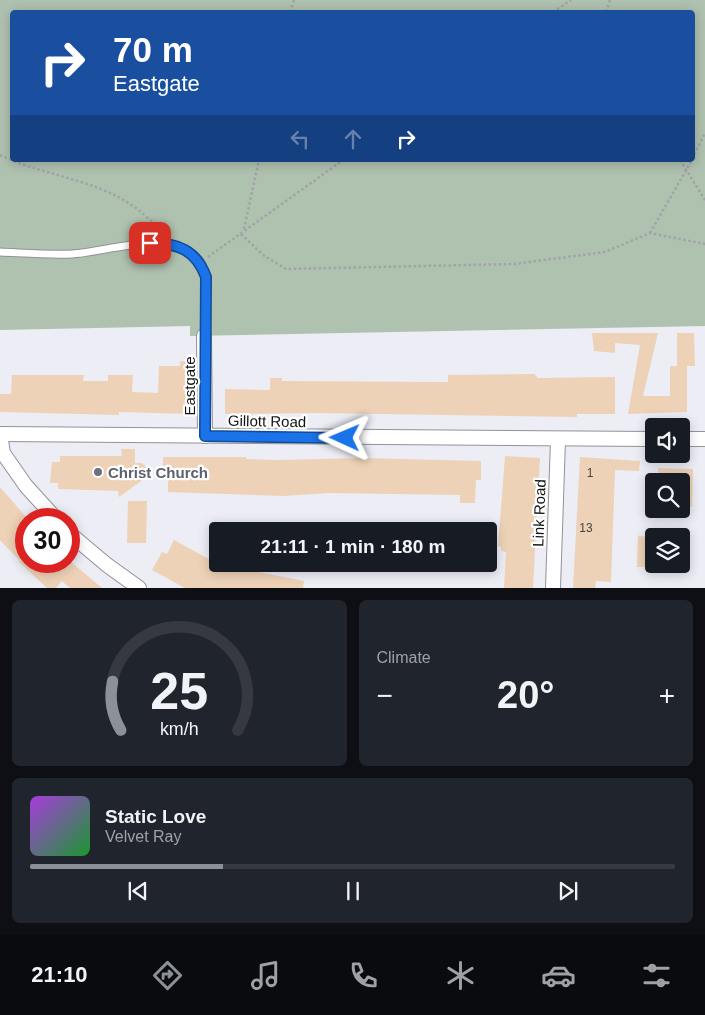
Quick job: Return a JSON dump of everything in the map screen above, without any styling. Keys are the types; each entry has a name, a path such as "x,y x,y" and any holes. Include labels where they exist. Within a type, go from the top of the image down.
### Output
{"street":[{"name":"Eastgate","path":"204,336 205,436"},
{"name":"Gillott Road","path":"0,434 558,440 645,439"},
{"path":"0,434 3,453 26,486 46,508"},
{"path":"690,439 705,439"},
{"name":"Link Road","path":"553,588 558,440"},
{"path":"80,542 138,588"}],"lane":[{"path":"0,252 73,254 150,243 166,243 181,248 200,262 206,277 204,336"}],"path":[{"path":"556,10 571,0"},
{"path":"695,154 705,133"},
{"path":"17,162 46,174 97,189 130,204 181,248"},
{"path":"244,230 259,162"},
{"path":"200,262 340,162"},
{"path":"681,162 686,173 705,200"},
{"path":"650,233 691,162"},
{"path":"241,234 263,254 286,269 514,264 605,252 650,233 705,244"}],"green space":[{"path":"0,0 705,0 705,326 190,336 190,326 0,330"}],"building":[{"path":"592,333 658,333 643,396 670,396 670,366 677,366 677,333 694,333 695,366 687,366 687,412 628,414 640,345 615,343 615,353 594,351"},
{"path":"180,361 193,362 192,402 189,402 189,414 119,412 119,415 0,412 0,394 11,394 12,375 84,375 83,381 108,381 108,375 133,375 132,392 158,393 159,366 180,366"},
{"path":"534,374 538,378 615,377 615,414 577,414 577,417 317,413 225,414 225,389 270,390 270,378 282,378 282,381 448,382 448,375"},
{"name":"Christ Church","path":"121,449 135,449 135,463 142,463 152,473 119,497 118,491 58,489 58,483 50,483 52,462 60,462 60,456 122,456"},
{"path":"505,456 540,458 533,588 504,588 506,552 501,551 501,547 498,546"},
{"path":"163,457 246,457 246,459 276,460 363,458 481,461 481,480 476,480 475,503 460,503 460,495 329,493 284,496 168,492 168,474 163,474"},
{"path":"580,457 640,461 639,471 615,470 611,582 596,581 595,588 573,588"},
{"path":"658,468 693,469 692,507 690,507 690,473 658,473"},
{"path":"0,487 18,508 15,508 15,556 0,540"},
{"path":"128,501 147,501 146,543 127,543"},
{"path":"638,536 645,536 645,567 637,567"},
{"path":"174,540 209,559 209,572 258,572 304,581 303,588 185,588 152,570 162,552 167,554"},
{"path":"80,569 102,588 70,588 62,581 56,588 47,588 31,573 80,573"}],"place":[{"name":"Christ Church","path":"98,472"}],"route":[{"path":"150,243 166,243 191,254 200,262 206,277 204,336 205,436 345,438"}]}
